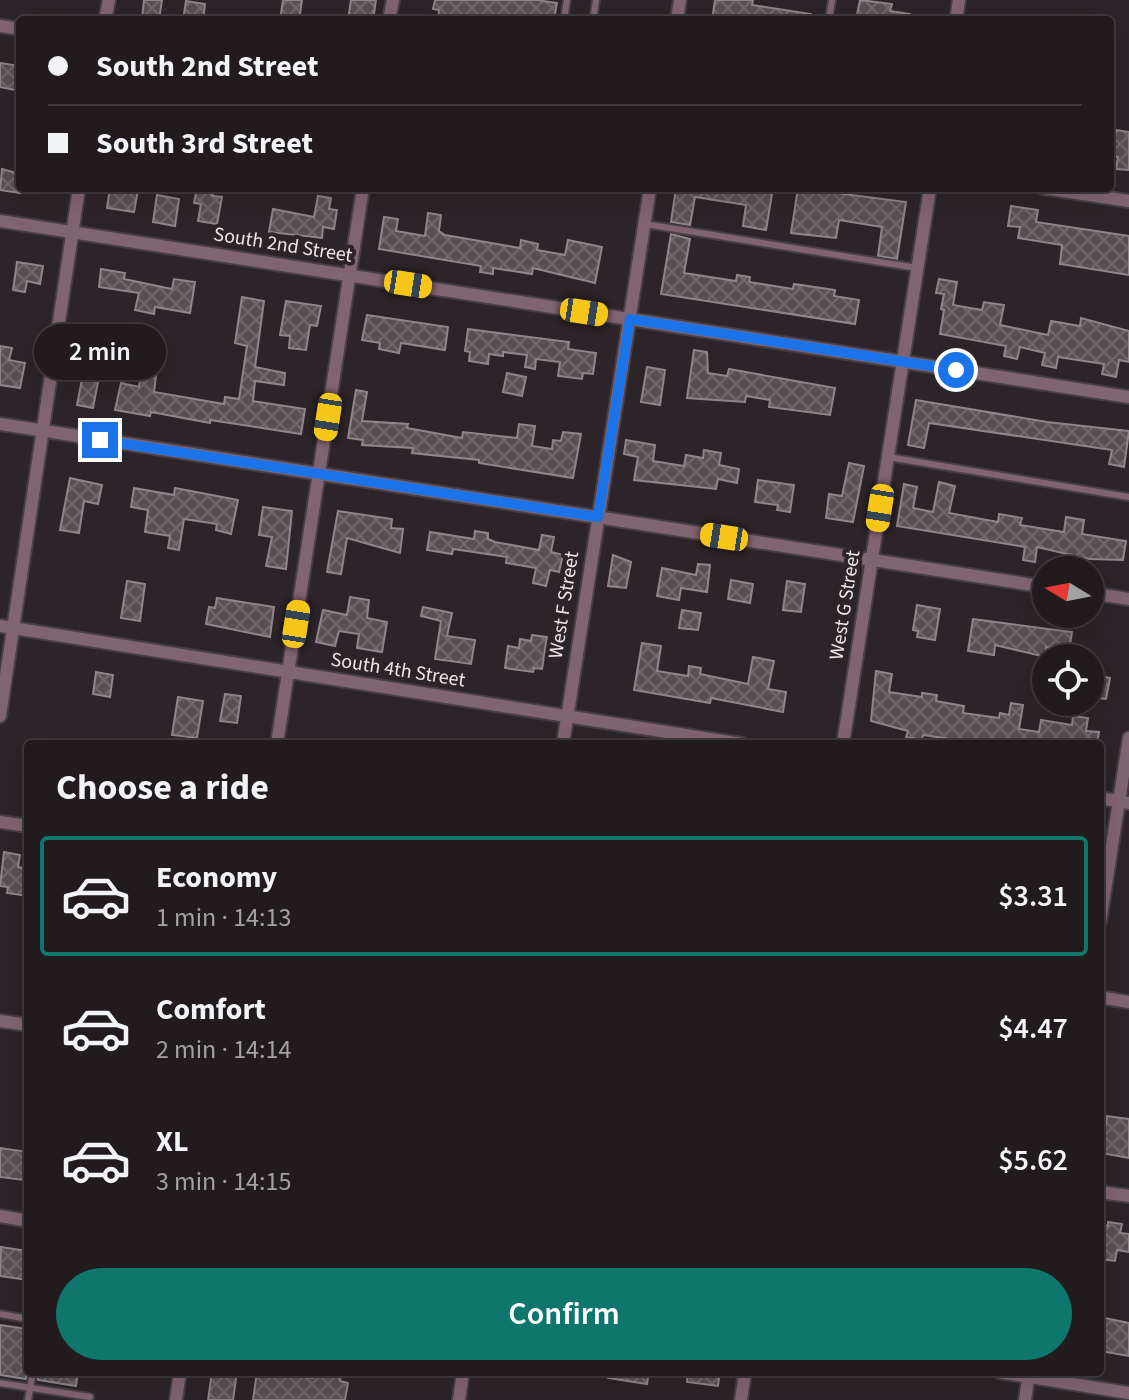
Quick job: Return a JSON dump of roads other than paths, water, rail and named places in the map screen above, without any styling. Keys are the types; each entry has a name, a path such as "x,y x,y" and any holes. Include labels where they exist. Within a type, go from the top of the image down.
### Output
{"street":[{"path":"0,716 7,627 43,431 78,192"},
{"path":"278,740 362,192"},
{"name":"West F Street","path":"564,740 649,192"},
{"name":"West G Street","path":"844,740 929,192"},
{"path":"1069,192 1129,201"},
{"name":"South 2nd Street","path":"0,221 1129,397"},
{"path":"0,424 1032,585"},
{"path":"1104,595 1129,599"},
{"name":"South 4th Street","path":"7,627 715,740"},
{"path":"1104,902 1124,802 1129,738"},
{"path":"1104,799 1124,802"},
{"path":"0,822 24,825"},
{"path":"1104,998 1129,1002"},
{"path":"0,1021 24,1024"},
{"path":"1104,1193 1129,1196"},
{"path":"0,1216 24,1220"},
{"path":"176,1400 179,1376"},
{"path":"459,1400 462,1376"},
{"path":"741,1400 744,1376"},
{"path":"1025,1400 1029,1376"},
{"path":"1040,1376 1129,1393"}],"lane":[{"path":"645,224 917,268"},
{"path":"888,457 1129,497"},
{"path":"0,1314 24,1318"},
{"path":"28,1400 32,1376"},
{"path":"0,1383 90,1397"}]}
